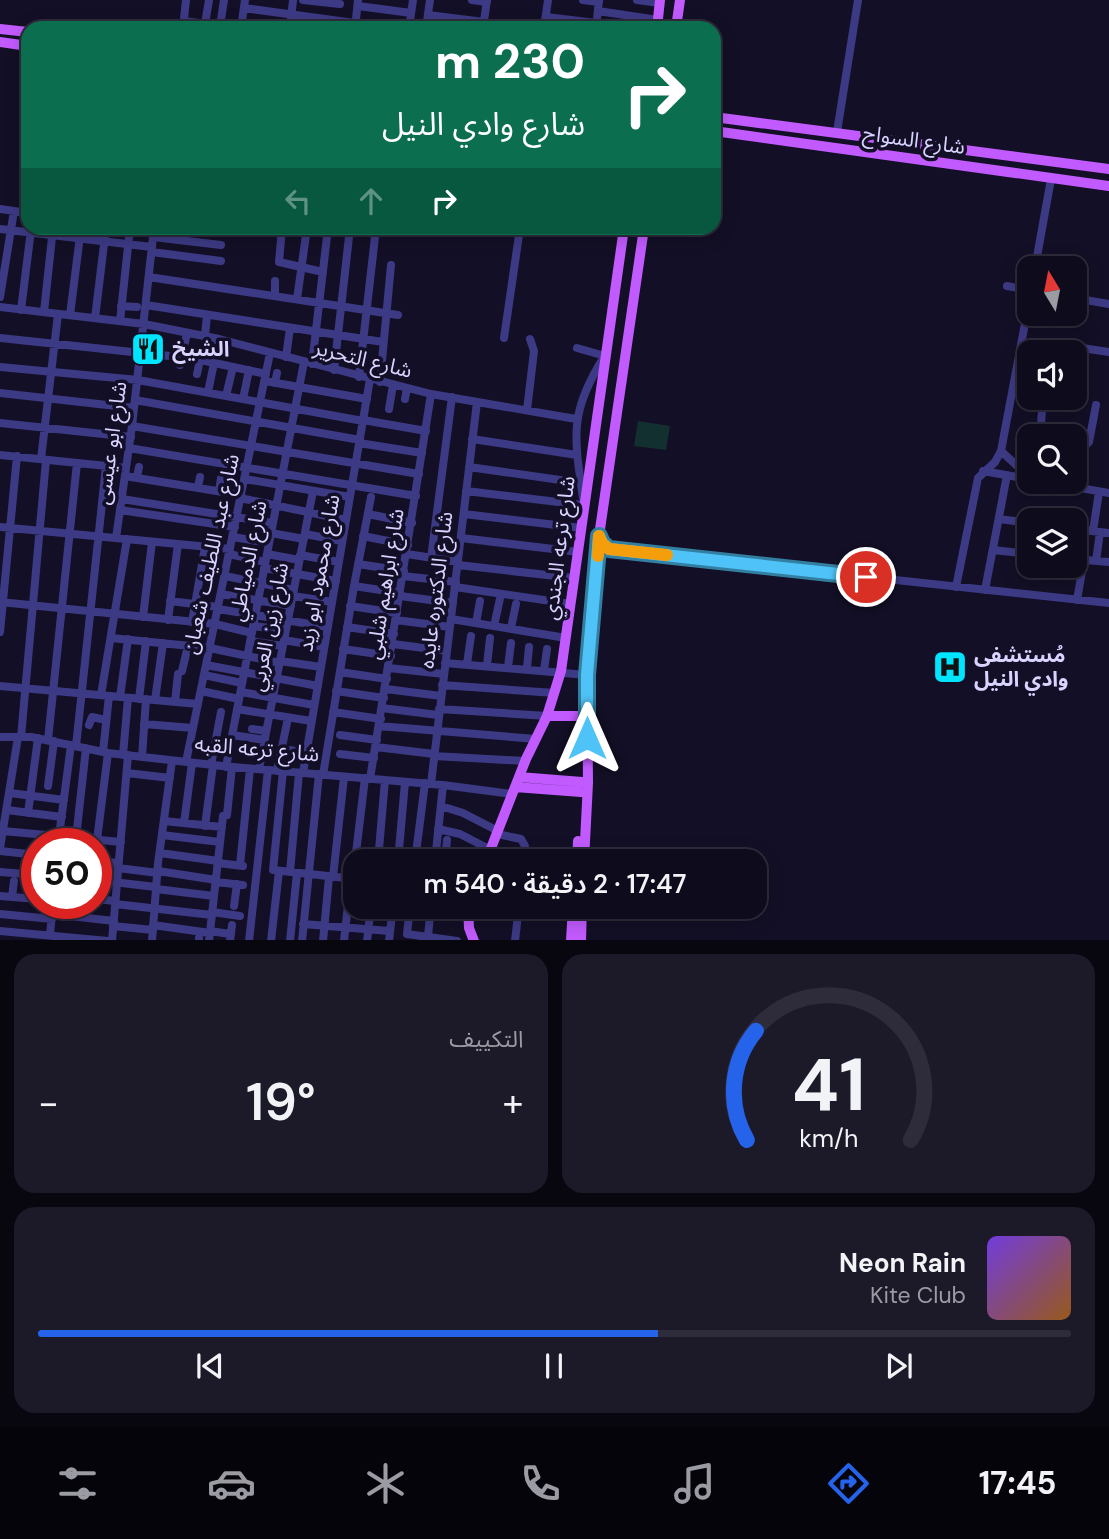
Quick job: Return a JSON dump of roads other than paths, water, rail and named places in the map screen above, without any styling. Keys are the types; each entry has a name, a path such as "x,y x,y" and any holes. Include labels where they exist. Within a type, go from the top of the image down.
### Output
{"main road":[{"path":"677,21 680,0"},
{"path":"657,21 660,1"},
{"path":"0,29 21,32"},
{"path":"0,41 21,45"},
{"path":"0,49 21,52"},
{"name":"شارع السواح","path":"721,118 1109,169"},
{"path":"804,128 816,138 816,143 810,145"},
{"name":"شارع السواح","path":"721,132 1109,187"},
{"path":"837,132 834,136 835,142 850,150"},
{"name":"شارع ترعه الجندي","path":"491,849 525,761 547,716 561,671 623,235"},
{"name":"شارع ترعه الجندي","path":"584,786 587,675 599,536 644,235"},
{"path":"611,324 630,327"},
{"path":"547,716 585,716"},
{"name":"شارع ترعه القبه","path":"515,786 584,786"},
{"path":"578,849 584,786"},
{"path":"584,786 584,849"},
{"path":"469,919 474,940"},
{"path":"571,940 572,919"},
{"path":"580,940 581,919"}],"street":[{"path":"183,21 186,0"},
{"path":"206,21 209,0"},
{"path":"221,21 224,0"},
{"path":"290,21 293,0"},
{"path":"303,0 340,2 336,21"},
{"path":"410,21 413,0"},
{"path":"427,21 430,0"},
{"path":"472,0 487,1 484,21"},
{"path":"545,21 548,0"},
{"path":"583,0 648,21"},
{"path":"637,0 660,1"},
{"path":"837,132 858,0"},
{"path":"356,21 358,3 411,13"},
{"path":"245,4 325,21"},
{"path":"428,15 461,21"},
{"path":"546,17 566,21"},
{"path":"1037,256 1051,179"},
{"path":"0,209 21,212"},
{"path":"0,297 4,251 13,211"},
{"path":"0,229 21,230"},
{"path":"21,310 30,235"},
{"path":"44,312 53,235"},
{"path":"68,235 221,261"},
{"path":"70,315 80,235"},
{"path":"95,318 105,235"},
{"path":"120,321 129,235"},
{"name":"شارع ابو عيسى","path":"116,538 138,380 144,324 141,306 149,277 154,235"},
{"path":"169,235 221,245"},
{"path":"281,235 278,260 281,265 323,272"},
{"path":"297,299 306,235"},
{"name":"شارع الدمياطي","path":"210,935 232,735 299,387 316,332 327,235"},
{"path":"334,370 349,235"},
{"path":"359,377 375,235"},
{"path":"504,338 519,235"},
{"path":"380,382 391,265"},
{"path":"149,277 398,315"},
{"path":"275,281 275,296"},
{"path":"1007,286 1017,288"},
{"path":"1087,300 1109,304"},
{"path":"121,306 207,315 383,342"},
{"name":"شارع التحرير","path":"0,307 144,324 187,332 431,394 576,419"},
{"path":"1,842 6,796 20,737 40,531 45,428 58,314"},
{"path":"205,336 207,315"},
{"path":"286,357 290,328"},
{"path":"187,332 181,361 200,360 249,370 275,383 367,399"},
{"path":"0,338 170,356"},
{"path":"208,392 219,339"},
{"path":"527,410 534,351 530,339"},
{"path":"466,491 584,504 577,455 576,419 586,386 606,354 577,348"},
{"path":"1087,349 1109,352"},
{"name":"شارع عبد اللطيف شعبان","path":"184,823 193,728 271,353"},
{"path":"197,374 200,360"},
{"path":"0,367 138,380 426,431"},
{"path":"226,396 233,367"},
{"path":"956,587 978,478 995,462 1001,451 1017,367"},
{"path":"243,399 249,370"},
{"path":"275,383 277,373"},
{"name":"شارع محمود ابو زيد","path":"290,940 301,773 370,379"},
{"path":"389,409 393,385"},
{"path":"405,399 407,388"},
{"path":"0,393 135,404 256,422 422,453"},
{"name":"شارع ابراهيم شلبي","path":"357,849 367,779 374,758 385,694 431,394"},
{"path":"431,558 452,397"},
{"name":"شارع الدكتوره عايده","path":"417,849 434,755 477,402"},
{"path":"1087,444 1096,405"},
{"path":"0,423 131,437"},
{"path":"132,426 419,474"},
{"path":"472,439 577,455"},
{"path":"129,448 416,496"},
{"path":"1001,451 1017,466"},
{"path":"0,455 106,466 136,477 219,491 346,520"},
{"path":"0,632 17,456"},
{"path":"48,786 53,691 77,463"},
{"path":"60,828 81,694 106,466"},
{"path":"136,477 139,467"},
{"path":"469,467 581,483"},
{"path":"156,481 158,471"},
{"path":"983,471 1017,476"},
{"path":"177,484 178,474"},
{"path":"985,590 1007,475"},
{"path":"198,487 200,477"},
{"path":"219,491 221,478"},
{"path":"244,479 350,497"},
{"path":"1087,490 1109,494"},
{"name":"شارع زين العربي","path":"268,770 265,736 313,491"},
{"path":"1096,561 1101,532 1099,492"},
{"path":"302,940 321,774 371,497"},
{"path":"122,499 273,523"},
{"path":"120,510 234,532 269,543"},
{"path":"368,514 412,523"},
{"path":"464,514 581,528"},
{"path":"999,519 1017,521"},
{"path":"0,527 205,547 266,561 297,574 335,581"},
{"path":"271,533 342,541"},
{"path":"363,536 458,564 574,578"},
{"path":"599,536 609,549 1109,603"},
{"path":"461,538 578,552"},
{"path":"98,828 106,752 105,696 111,638 127,539"},
{"path":"143,617 152,542"},
{"path":"168,620 178,544"},
{"path":"192,622 205,547"},
{"path":"993,550 1017,553"},
{"path":"266,561 300,557 339,562"},
{"path":"1087,560 1109,562"},
{"path":"358,564 502,594 571,604"},
{"path":"225,576 332,602"},
{"path":"1077,600 1078,578"},
{"path":"354,586 453,603"},
{"path":"221,594 290,606"},
{"path":"494,626 502,594"},
{"path":"170,601 328,627"},
{"path":"477,623 480,601"},
{"path":"1,603 215,624 283,643 324,647"},
{"path":"511,628 516,604"},
{"path":"350,606 397,617 477,623 566,638"},
{"path":"347,627 447,650"},
{"path":"252,633 286,630"},
{"path":"467,664 471,636"},
{"path":"111,638 210,648 247,657 321,667"},
{"path":"487,666 490,638"},
{"path":"4,934 110,940 127,773 124,697 128,639"},
{"path":"142,757 147,699 146,641"},
{"path":"147,699 163,643"},
{"path":"509,667 511,643"},
{"path":"175,702 188,646"},
{"path":"527,668 530,647"},
{"path":"343,649 391,656"},
{"path":"544,670 547,649"},
{"path":"445,663 587,675"},
{"path":"206,665 318,686"},
{"path":"389,668 444,674"},
{"path":"340,672 387,679"},
{"path":"204,675 241,691"},
{"path":"442,685 555,694"},
{"path":"0,686 198,704"},
{"path":"201,691 241,691 314,705"},
{"path":"336,691 440,696"},
{"path":"382,708 547,716"},
{"path":"237,709 312,722"},
{"path":"205,826 221,712"},
{"path":"333,712 436,732 536,739"},
{"path":"89,725 92,717 106,720"},
{"path":"160,853 242,866 268,770 288,718"},
{"path":"144,724 193,728"},
{"path":"252,729 265,736"},
{"path":"232,735 265,736"},
{"path":"340,735 434,755 525,761"},
{"name":"شارع ترعه القبه","path":"0,737 38,738 106,752 229,767 443,785 515,786"},
{"path":"28,813 38,738"},
{"path":"77,828 86,748"},
{"path":"290,750 306,753"},
{"path":"340,754 374,758"},
{"path":"152,940 172,761"},
{"path":"268,770 276,871 271,940"},
{"path":"249,940 268,770"},
{"path":"127,773 170,778"},
{"path":"323,940 344,776"},
{"path":"379,849 385,780"},
{"path":"399,849 405,782"},
{"path":"436,849 443,785"},
{"path":"6,796 64,800"},
{"path":"441,806 464,813 497,833 521,839 525,849"},
{"path":"4,816 28,813 62,817"},
{"path":"164,821 222,827"},
{"path":"438,829 471,839 482,849"},
{"path":"162,835 220,842"},
{"path":"1,842 21,840"},
{"path":"446,849 447,840"},
{"path":"112,841 121,842"},
{"path":"1,842 21,849"},
{"path":"112,865 240,884 234,906"},
{"path":"276,871 343,878"},
{"path":"0,872 21,876"},
{"path":"12,897 14,881"},
{"path":"112,882 214,896"},
{"path":"0,896 21,898"},
{"path":"112,901 240,916"},
{"path":"0,914 21,915"},
{"path":"46,937 51,919"},
{"path":"75,919 210,935 231,933"},
{"name":"شارع ابراهيم شلبي","path":"344,940 346,919"},
{"path":"367,940 369,919"},
{"path":"409,919 407,934 457,940"},
{"path":"428,936 430,919"},
{"path":"515,940 517,919"},
{"path":"303,924 368,930 390,936"}],"place":[{"name":"الشيخ","path":"148,349"},
{"name":"مُستشفى وادي النيل","path":"950,667"}]}
